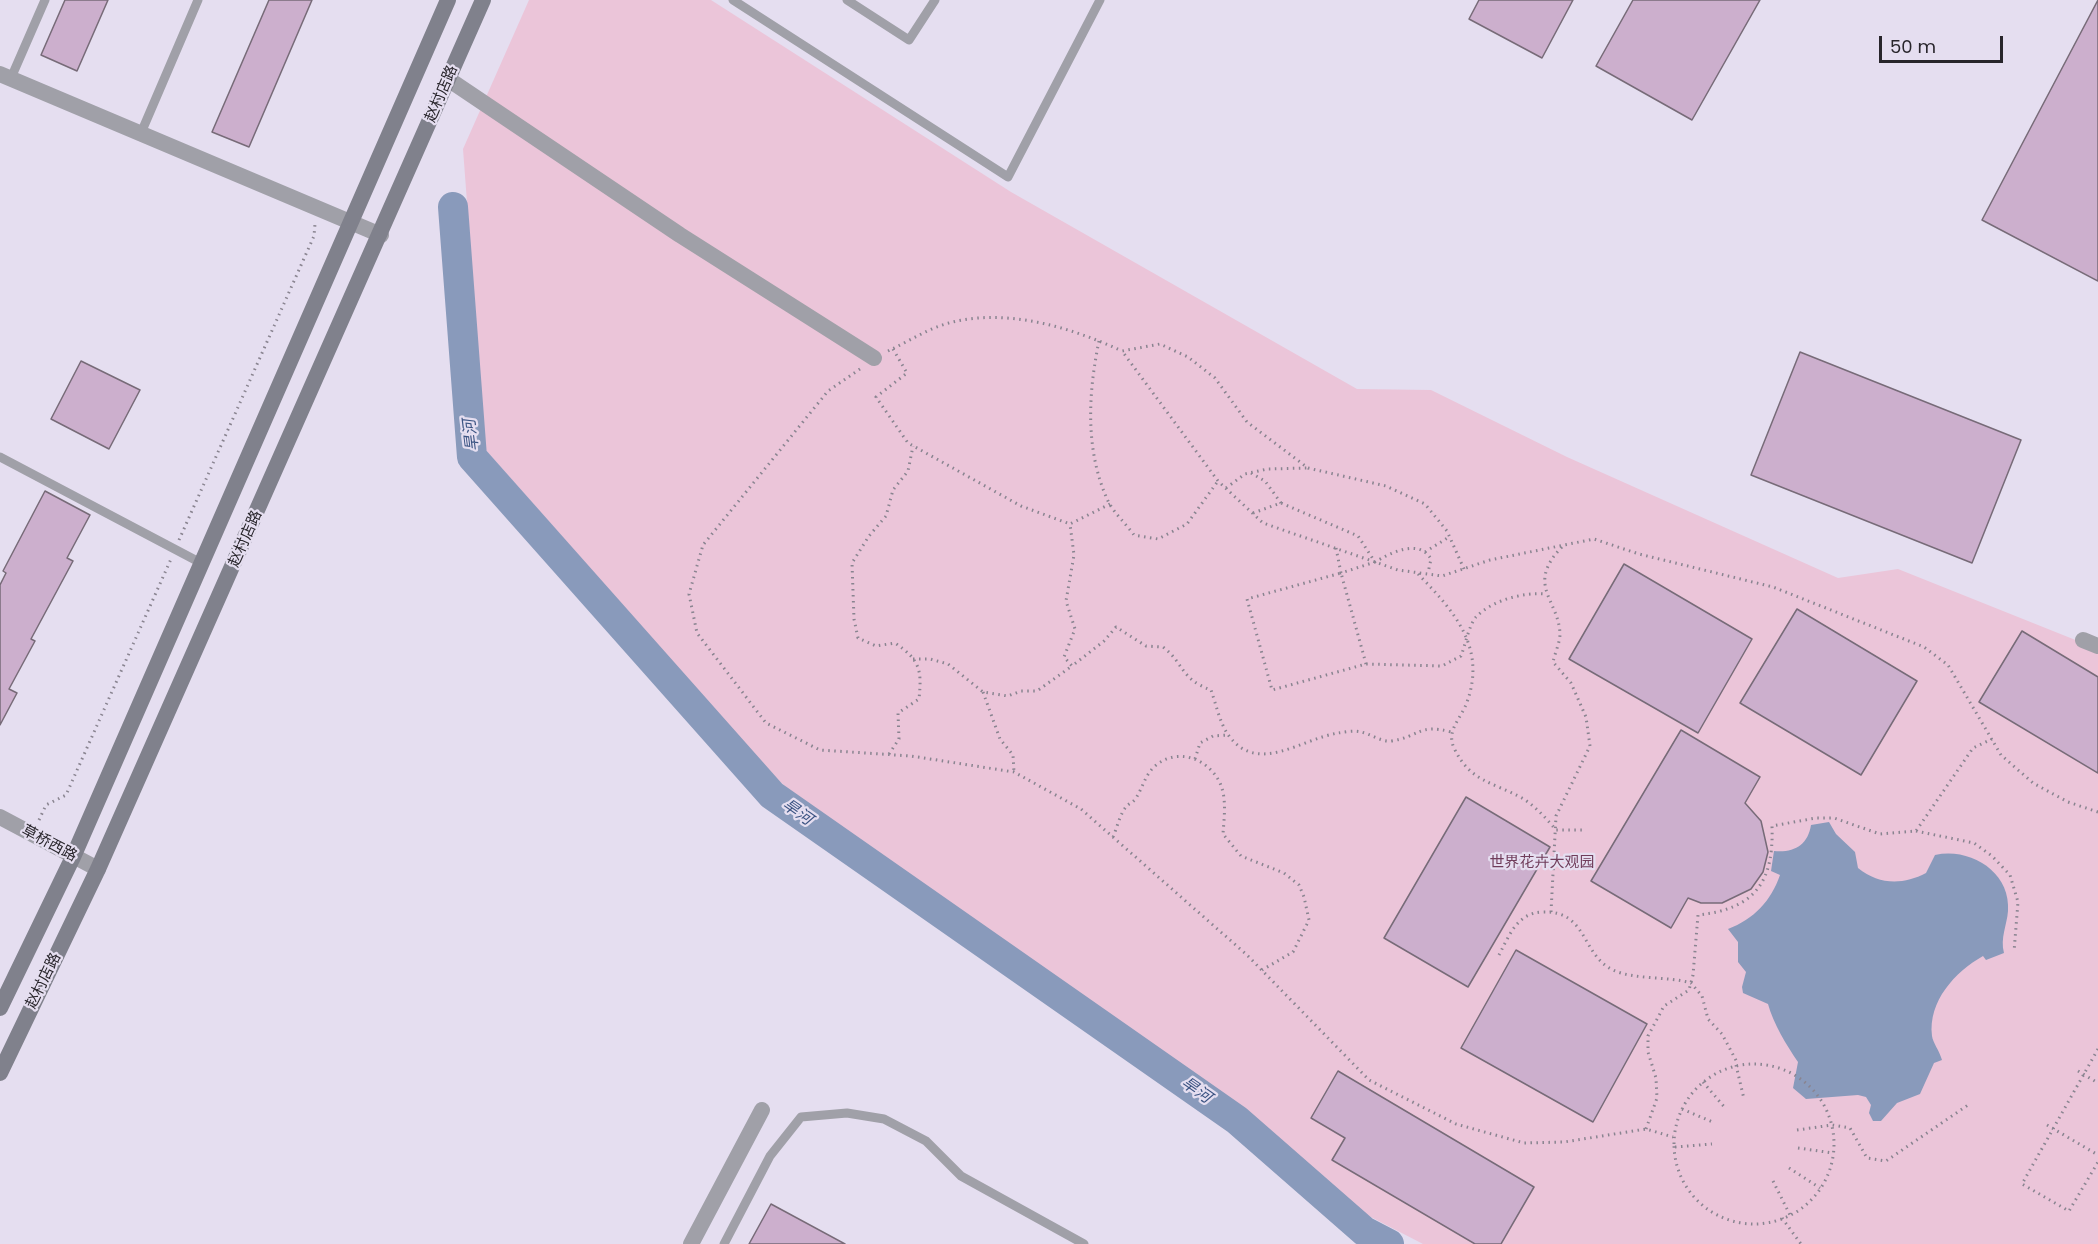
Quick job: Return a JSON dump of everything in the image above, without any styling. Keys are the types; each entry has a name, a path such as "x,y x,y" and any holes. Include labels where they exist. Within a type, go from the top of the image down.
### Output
{"main road":[{"name":"赵村店路","path":"0,1008 73,857 448,0"},
{"name":"赵村店路","path":"0,1073 98,869 483,0"}],"street":[{"path":"6,76 381,234"},
{"path":"448,79 680,235 874,358"},
{"name":"草桥西路","path":"0,818 98,869"},
{"path":"691,1244 762,1110"}],"lane":[{"path":"6,76 45,0"},
{"path":"141,133 198,0"},
{"path":"734,0 1008,177 1100,0"},
{"path":"847,0 909,40 935,0"},
{"path":"0,457 201,563"},
{"path":"724,1244 770,1156 801,1117 847,1113 884,1119 926,1141 961,1176 1084,1244"}],"path":[{"path":"32,834 46,805 66,795 314,236 316,207"},
{"path":"1673,1137 1646,1129 1564,1142 1524,1143 1456,1124 1369,1080 1262,970 1081,809 1014,772 889,754 820,750 766,723 697,633 689,594 703,545 828,391 874,358 935,328 983,317 1054,325 1122,351 1218,481 1263,523 1398,570 1442,576 1490,560 1594,539 1639,554 1773,587 1924,647 1948,665 2001,755 2033,783 2068,802 2098,812"},
{"path":"1099,341 1094,365 1090,430 1095,465 1110,504 1134,535 1158,539 1187,524 1218,481"},
{"path":"1122,351 1160,344 1188,357 1215,378 1247,422 1308,468"},
{"path":"893,349 907,373 876,397 913,446 1021,506 1070,524 1110,504"},
{"path":"889,754 899,739 898,713 919,699 921,674 911,654 895,643 876,646 858,638 854,619 852,563 869,536 886,516 893,490 908,471 913,446"},
{"path":"1226,488 1250,473 1267,469 1308,468 1386,486 1425,504 1449,536 1464,569"},
{"path":"1250,473 1265,481 1281,503 1358,536 1375,562"},
{"path":"1253,513 1281,503"},
{"path":"1070,524 1074,555 1066,601 1075,629 1064,657 1072,666"},
{"path":"1425,552 1449,536"},
{"path":"1551,912 1556,816 1590,746 1586,717 1571,683 1553,662 1560,634 1546,594 1545,576 1555,554 1564,545"},
{"path":"1336,548 1366,664"},
{"path":"1428,574 1431,559 1425,552 1419,549 1396,550 1375,562 1247,599 1272,690 1366,664 1442,666 1461,656 1476,617 1508,597 1529,593 1546,594"},
{"path":"1416,572 1449,605 1463,626 1467,642 1472,679 1467,703 1451,732 1453,745 1464,768 1488,784 1522,799 1556,830 1583,830"},
{"path":"914,659 930,659 948,664 983,692 1008,696 1037,691 1104,641 1116,627 1146,646 1163,647 1185,675 1197,685 1210,690 1228,735 1243,750 1264,756 1336,733 1359,731 1386,742 1403,739 1415,731 1432,727 1451,732"},
{"path":"983,692 1000,739 1012,755 1014,772"},
{"path":"1195,759 1200,743 1213,736 1228,735"},
{"path":"1916,831 1973,748 1992,738"},
{"path":"1113,837 1125,807 1135,801 1146,776 1164,759 1178,755 1195,759 1210,767 1220,784 1224,802 1223,834 1241,856 1284,873 1299,885 1304,897 1309,920 1293,952 1262,970"},
{"path":"1646,1129 1657,1098 1656,1078 1648,1052 1648,1036 1664,1006 1689,990 1698,915 1722,912 1742,904 1762,885 1768,876 1773,847 1772,826 1816,818 1834,818 1880,834 1916,831 1974,843 1992,856 2010,875 2018,902 2014,952"},
{"path":"1499,955 1517,923 1538,912 1559,912 1574,922 1594,951 1612,970 1691,983 1702,996 1708,1019 1722,1034 1737,1064 1744,1100"},
{"path":"2098,1049 2022,1185 2070,1212 2098,1162"},
{"path":"1766,1063 1792,1072 1814,1089 1829,1113 1835,1141 1831,1168 1820,1188 1797,1212 1772,1223 1746,1224 1722,1218 1700,1205 1684,1185 1675,1162 1673,1137 1682,1108 1693,1091 1703,1082 1712,1074 1737,1064 1766,1063"},
{"path":"2078,1071 2098,1083"},
{"path":"1703,1082 1726,1109"},
{"path":"1797,1130 1832,1125 1850,1128 1867,1158 1886,1161 1968,1104"},
{"path":"1682,1108 1715,1123"},
{"path":"2047,1125 2098,1155"},
{"path":"1674,1148 1712,1144"},
{"path":"1798,1148 1833,1153"},
{"path":"1789,1168 1820,1188"},
{"path":"1773,1181 1790,1215"},
{"path":"1782,1218 1801,1244"}],"green space":[{"name":"世界花卉大观园","path":"529,0 711,0 1011,192 1357,389 1431,390 1567,457 1838,578 1898,569 2098,649 2098,1244 1423,1244 1365,1214 1234,1101 844,844 763,765 483,447 446,298 470,242 463,149"}],"water":[{"path":"1829,822 1836,834 1855,852 1858,868 1874,878 1891,881 1909,880 1926,873 1935,855 1962,855 1986,865 2003,885 2007,897 2004,953 1986,960 1983,956 1963,970 1946,989 1934,1011 1932,1023 1932,1036 1942,1060 1934,1063 1920,1094 1897,1103 1881,1121 1873,1121 1869,1113 1871,1105 1866,1097 1858,1095 1806,1099 1793,1088 1798,1062 1785,1042 1768,1004 1743,993 1742,987 1746,972 1738,962 1738,942 1728,929 1754,914 1772,893 1780,875 1771,871 1774,851 1794,849 1807,838 1811,825"}],"building":[{"path":"65,0 108,0 77,71 41,55"},
{"path":"269,0 312,0 249,147 212,132"},
{"path":"1479,0 1573,0 1542,58 1469,19"},
{"path":"1633,0 1760,0 1692,120 1596,66"},
{"path":"2098,0 2098,281 1982,220"},
{"path":"1800,352 2021,440 1972,563 1751,475"},
{"path":"81,361 140,390 109,449 51,419"},
{"path":"45,491 90,515 67,558 73,561 31,639 35,641 9,689 17,693 0,725 0,585 6,573 3,571"},
{"path":"1624,564 1752,639 1698,733 1569,659"},
{"path":"1797,609 1917,681 1861,775 1740,703"},
{"path":"2022,631 2098,677 2098,773 1979,702"},
{"path":"1681,730 1760,777 1745,803 1761,821 1768,852 1763,872 1751,889 1722,903 1701,903 1688,898 1671,928 1591,881"},
{"path":"1466,797 1550,847 1468,987 1384,938"},
{"path":"1516,950 1647,1024 1593,1122 1461,1048"},
{"path":"1338,1071 1534,1187 1501,1244 1475,1244 1332,1160 1345,1138 1311,1118"},
{"path":"771,1204 845,1244 749,1244"}],"waterway":[{"name":"旱河","path":"453,207 472,457 772,795 1237,1120 1364,1231 1389,1244"}]}
